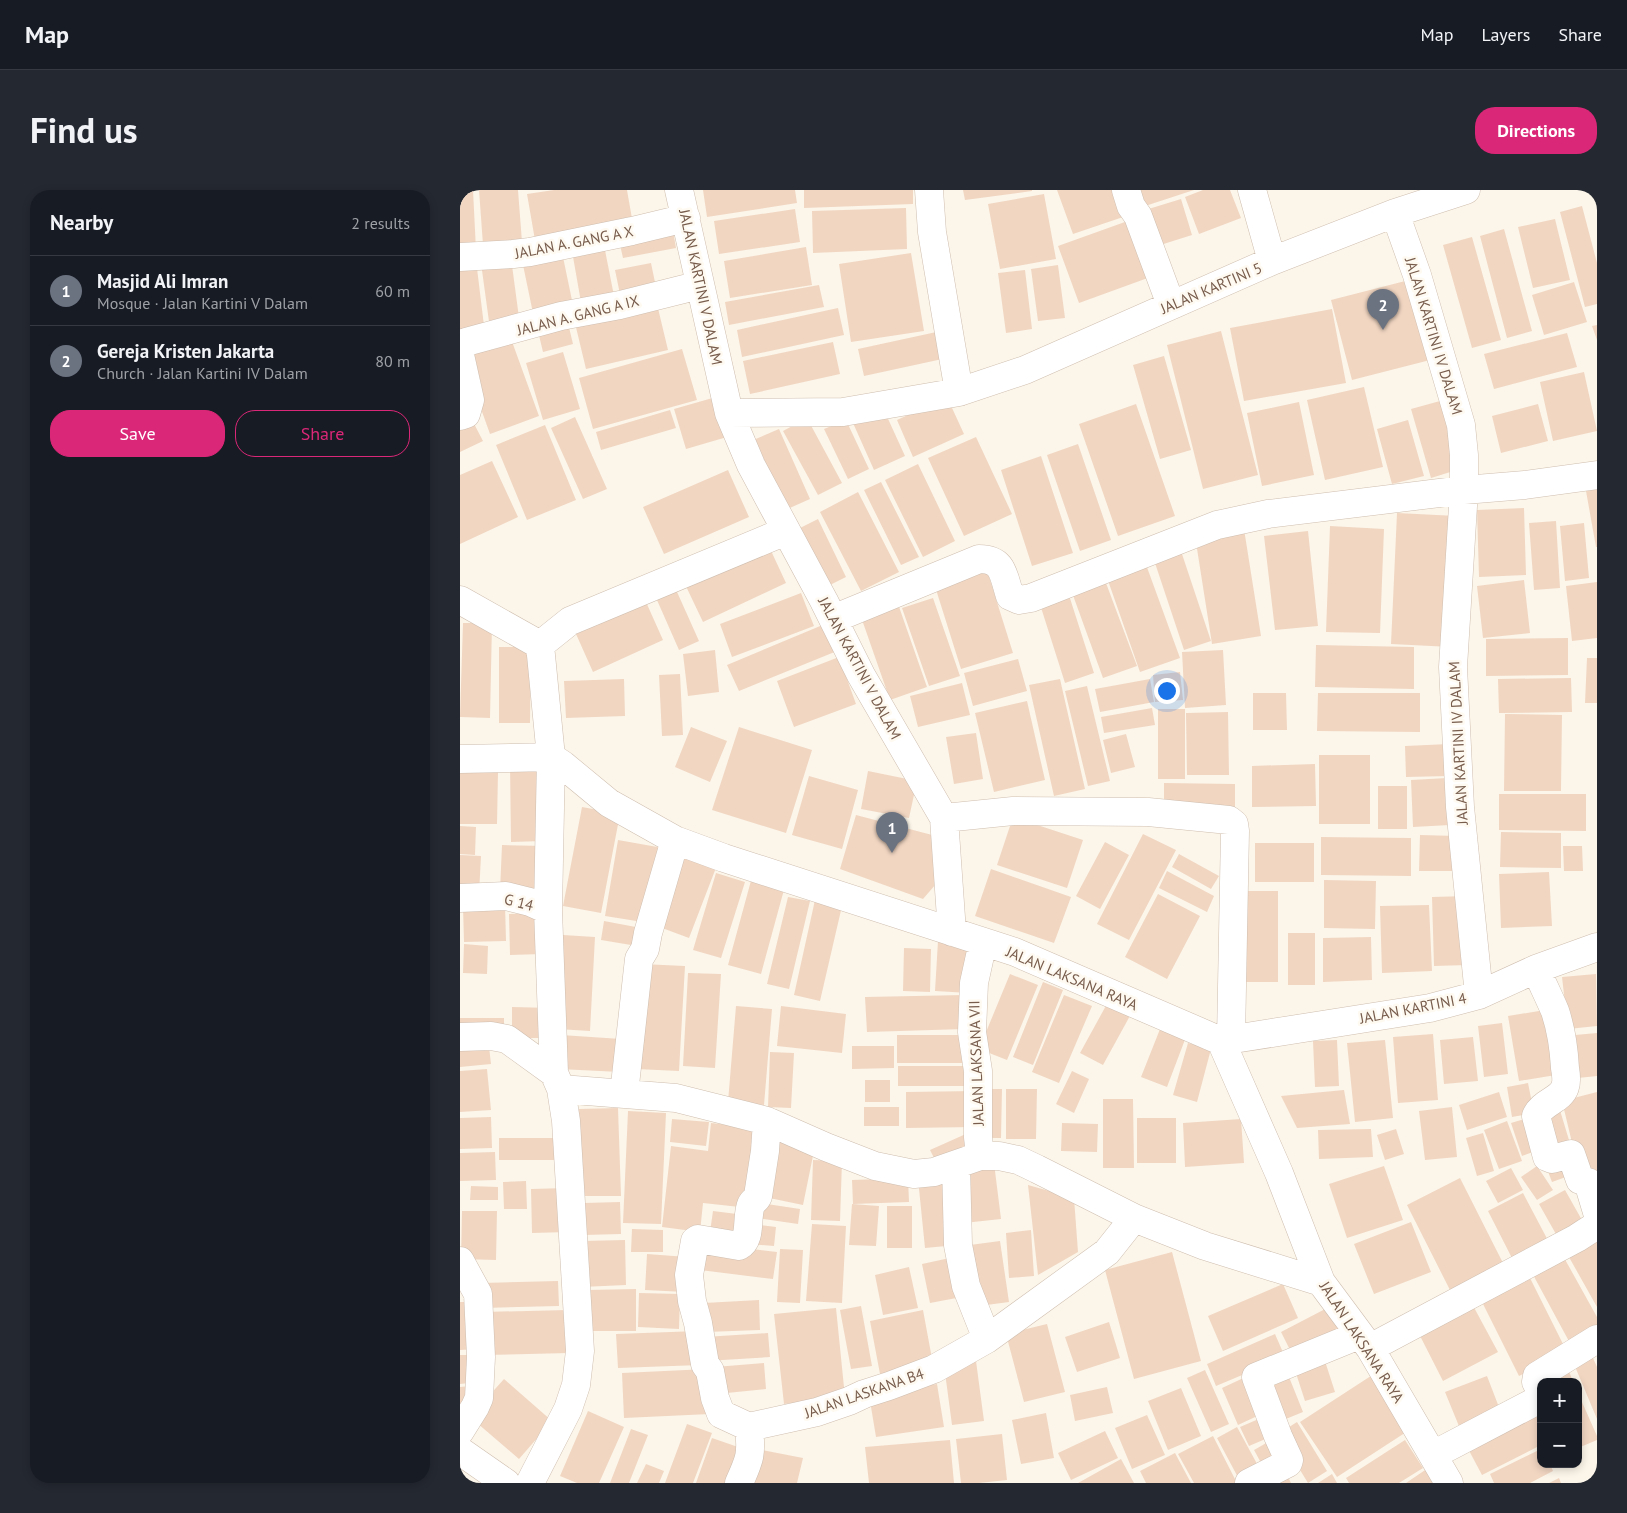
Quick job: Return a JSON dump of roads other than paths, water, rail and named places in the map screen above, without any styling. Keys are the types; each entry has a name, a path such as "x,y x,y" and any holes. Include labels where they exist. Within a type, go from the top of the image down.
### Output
{"street":[{"name":"JALAN KARTINI V DALAM","path":"680,190 729,413 750,465 861,675 944,818 952,932"},
{"path":"729,413 843,412 959,392 932,232 929,190"},
{"path":"1126,190 1131,206 1138,216 1171,305"},
{"path":"1252,190 1272,261"},
{"name":"JALAN KARTINI 5","path":"959,392 1025,370 1272,261 1395,213 1466,190"},
{"name":"JALAN KARTINI IV DALAM","path":"1395,213 1417,274 1460,425 1464,455 1464,490 1453,667 1460,807 1479,995"},
{"name":"JALAN A. GANG A X","path":"460,257 530,252 632,232 686,218"},
{"name":"JALAN A. GANG A IX","path":"460,349 462,344 466,342 561,316 620,305 700,285"},
{"path":"460,355 470,400 466,414 460,416"},
{"path":"833,619 979,559 990,559 999,565 1010,596 1019,600 1031,598 1218,524 1268,514 1464,490 1525,485 1597,474"},
{"path":"540,645 570,622 786,531"},
{"path":"460,600 540,645"},
{"path":"530,1483 568,1409 576,1385 579,1367 567,1130 558,1081 548,910 551,757 540,645"},
{"path":"460,759 551,757"},
{"name":"JALAN LAKSANA RAYA","path":"551,757 609,803 674,840 1015,952 1226,1040 1321,1282 1364,1342 1449,1483"},
{"path":"944,818 1013,811 1148,812 1230,820 1234,824 1235,831 1226,1040"},
{"path":"624,1094 639,959 645,949 674,840"},
{"name":"G 14","path":"460,898 506,896 530,902 548,910"},
{"name":"JALAN LAKSANA VII","path":"983,942 974,983 972,1032 978,1071 978,1137 968,1160 958,1245 966,1286 987,1339"},
{"name":"JALAN KARTINI 4","path":"1226,1040 1430,1008 1479,995 1536,969 1597,947"},
{"path":"1536,969 1555,1013 1564,1056 1566,1078 1565,1087 1561,1094 1542,1106 1536,1116 1547,1157 1552,1159 1571,1154 1580,1180 1588,1182 1597,1212"},
{"path":"460,1037 491,1036 508,1039 558,1081 624,1094 676,1098 767,1122 875,1166 914,1174 934,1172 968,1160 999,1156 1018,1160 1134,1218 1206,1246 1321,1282"},
{"path":"739,1483 751,1450 749,1427 721,1414 718,1408 710,1371 705,1364 692,1301 690,1275 696,1240 739,1246 744,1242 750,1207 758,1196 767,1122"},
{"name":"JALAN LASKANA B4","path":"749,1427 817,1412 934,1368 987,1339 1107,1252 1134,1218"},
{"path":"1249,1483 1288,1463 1289,1460 1256,1378 1364,1342 1577,1238 1597,1225"},
{"path":"460,1262 478,1294 480,1357 479,1398 460,1431"},
{"path":"1537,1384 1536,1376 1597,1339"},
{"path":"1433,1455 1537,1401"},
{"path":"471,1466 506,1483"}],"place":[{"name":"Gereja Kristen Jakarta","path":"1383,330"},
{"name":"Masjid Ali Imran","path":"892,853"}]}
